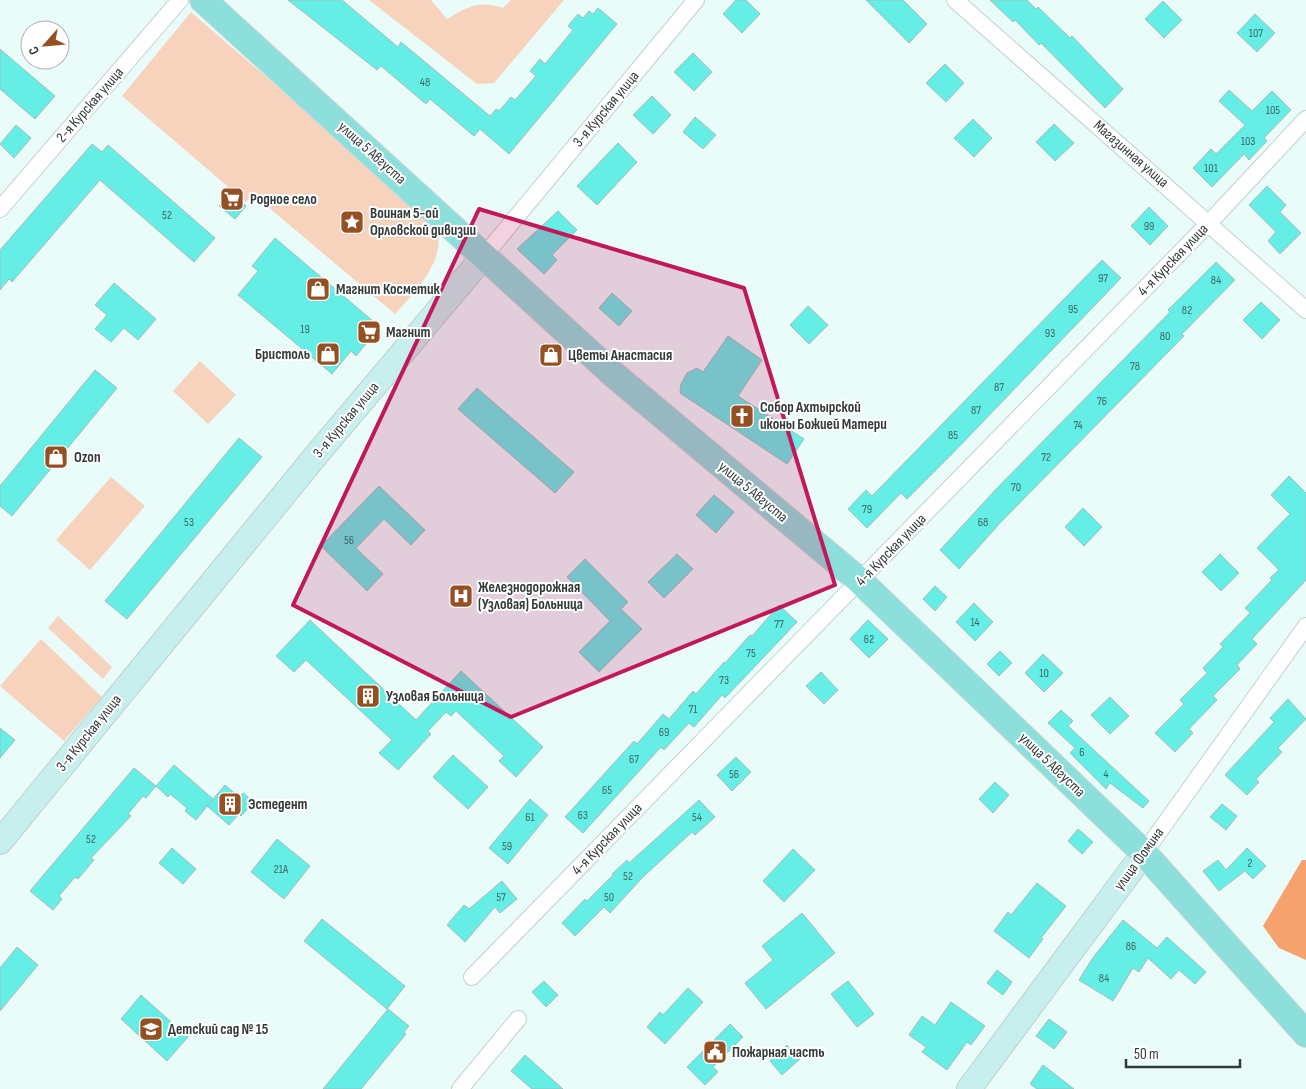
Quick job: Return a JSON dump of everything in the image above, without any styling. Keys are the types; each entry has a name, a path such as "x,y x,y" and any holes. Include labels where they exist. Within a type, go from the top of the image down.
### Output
{"main road":[{"name":"улица 5 Августа","path":"203,0 613,374 860,581 1144,853 1306,1034"},
{"name":"3-я Курская улица","path":"0,842 318,453 484,256"},
{"name":"улица Фомина","path":"969,1089 1144,853"}],"street":[{"name":"2-я Курская улица","path":"0,209 180,0"},
{"name":"3-я Курская улица","path":"484,256 696,0"},
{"name":"Магазинная улица","path":"955,0 1306,310"},
{"name":"4-я Курская улица","path":"472,977 1209,223 1306,119"},
{"name":"улица Фомина","path":"1144,853 1306,626"},
{"path":"460,1089 518,1019"}],"highlighted area":[{"path":"479,209 744,288 835,585 511,717 293,605"}],"shaded area":[{"path":"369,0 431,0 447,19 474,6 488,5 503,8 511,0 564,0 494,83 477,84"},
{"path":"191,12 436,224 439,237 434,262 421,284 395,314 261,201 248,200 246,202 122,96"},
{"path":"200,361 236,395 208,424 173,391"},
{"path":"111,477 145,506 90,570 56,540"},
{"path":"58,616 112,667 103,679 48,628"},
{"path":"41,639 102,697 64,741 0,686"},
{"path":"1302,860 1306,860 1306,960 1279,948 1263,926"}],"building":[{"path":"288,0 342,0 398,47 401,42 490,116 496,109 499,111 511,97 515,100 536,76 530,71 540,59 545,64 573,30 568,26 578,14 583,18 589,11 593,14 598,8 617,24 509,154 480,129 474,136 430,99 426,104 381,66 377,70"},
{"path":"736,0 746,0 760,14 742,33 723,14"},
{"path":"866,0 903,0 927,24 909,43"},
{"path":"990,0 1027,0 1036,9 1038,7 1070,38 1072,36 1123,89 1105,108 1041,43 1039,45 1015,20 1013,22"},
{"path":"1163,1 1182,20 1164,38 1145,19"},
{"path":"1255,14 1275,33 1257,52 1237,33"},
{"path":"0,49 20,66 20,70 25,70 55,96 35,119 0,89"},
{"path":"693,53 712,72 694,91 674,72"},
{"path":"945,64 964,83 946,102 926,83"},
{"path":"1229,90 1252,111 1272,91 1291,110 1264,138 1267,141 1249,160 1244,154 1212,187 1193,168 1211,149 1216,154 1245,125 1219,101"},
{"path":"652,96 671,115 653,134 633,115"},
{"path":"695,117 716,135 703,149 683,132"},
{"path":"973,119 992,138 974,157 954,138"},
{"path":"1054,124 1074,143 1055,161 1036,142"},
{"path":"16,125 31,138 14,158 0,144"},
{"path":"618,143 637,162 597,205 577,186"},
{"path":"92,144 102,152 108,145 215,238 194,262 100,180 12,282 9,279 0,290 0,250"},
{"path":"1267,186 1286,205 1280,212 1301,233 1280,254 1268,241 1276,232 1249,205"},
{"name":"Родное село","path":"232,192 246,206 235,219 219,206"},
{"path":"1149,207 1168,226 1150,245 1131,226"},
{"path":"558,211 577,230 552,255 557,260 544,274 517,249"},
{"path":"275,238 380,327 356,356 351,351 332,374 238,295 258,271 252,266"},
{"path":"1102,260 1121,278 907,499 901,493 867,528 848,509 866,490 872,496"},
{"path":"1216,262 1235,280 1182,334 1184,336 1001,522 959,569 940,550 998,487 1170,312 1168,310"},
{"path":"114,283 156,319 138,340 124,328 111,342 95,329 107,315 95,305"},
{"path":"612,293 632,311 619,326 599,308"},
{"path":"1261,302 1280,320 1262,339 1243,320"},
{"path":"808,306 828,325 809,344 790,325"},
{"name":"Собор Ахтырской иконы Божией Матери","path":"728,336 762,360 738,396 804,439 787,464 680,393 681,384 687,373 697,368 703,372"},
{"path":"549,343 563,355 554,365 540,354"},
{"path":"95,370 117,388 12,516 0,506 0,486"},
{"path":"477,388 574,472 555,493 458,409"},
{"path":"239,438 262,457 127,619 105,601"},
{"path":"1289,476 1306,493 1306,580 1252,639 1257,644 1237,665 1240,669 1213,696 1217,700 1189,729 1193,733 1175,752 1155,733 1184,704 1180,700 1207,673 1203,668 1223,647 1220,644 1250,613 1245,608 1279,570 1257,548 1290,514 1271,495"},
{"path":"379,486 425,530 411,545 384,519 356,548 383,574 367,591 321,546"},
{"path":"714,495 734,512 716,533 696,515"},
{"path":"1083,508 1102,527 1084,546 1065,527"},
{"path":"677,554 693,569 664,598 648,582"},
{"path":"1220,554 1239,573 1221,591 1202,572"},
{"path":"585,559 628,602 621,609 642,629 599,672 579,652 610,621 567,577"},
{"path":"935,586 947,597 935,611 923,599"},
{"path":"974,603 993,622 975,641 956,622"},
{"path":"779,605 797,622 725,698 722,695 694,727 689,723 664,750 661,747 583,833 565,817 634,741 637,744 663,714 669,719 693,691 696,694"},
{"path":"310,620 416,720 461,671 543,747 516,777 499,761 504,756 456,711 451,716 446,712 428,731 431,734 398,770 379,753 392,740 306,660 294,672 276,656"},
{"path":"868,620 888,639 869,658 850,639"},
{"path":"1000,651 1012,663 999,676 987,664"},
{"path":"1043,654 1063,673 1044,692 1025,673"},
{"path":"821,672 838,690 824,704 806,686"},
{"path":"1110,697 1129,716 1110,734 1091,715"},
{"path":"1288,699 1306,719 1278,748 1282,752 1256,779 1259,782 1247,795 1225,775 1274,722 1270,718"},
{"path":"1061,710 1073,721 1068,726 1149,801 1143,808 1110,783 1106,789 1070,753 1075,748 1048,723"},
{"path":"0,728 15,740 0,758"},
{"path":"453,755 488,787 468,809 433,777"},
{"path":"736,757 751,772 732,791 717,775"},
{"path":"174,765 213,799 196,820 185,811 187,808 170,794 168,797 156,786"},
{"path":"134,768 156,786 146,798 143,796 128,814 131,816 91,858 94,860 78,879 75,877 59,896 62,899 53,910 30,891"},
{"path":"995,782 1009,795 993,813 979,799"},
{"name":"Эстедент","path":"225,785 239,797 243,793 254,802 241,816 239,814 229,825 207,806"},
{"path":"530,799 548,815 508,864 489,848"},
{"path":"699,800 715,817 695,835 692,832 643,877 610,913 604,907 575,936 562,923 585,899 587,901 627,860 629,863"},
{"path":"1222,804 1237,816 1226,830 1210,817"},
{"path":"1078,829 1093,842 1082,854 1068,841"},
{"path":"277,839 310,866 284,899 251,872"},
{"path":"172,848 196,869 183,884 159,863"},
{"path":"1247,848 1266,866 1253,879 1245,871 1219,891 1203,871 1218,860 1226,870"},
{"path":"793,849 815,870 784,902 763,881"},
{"path":"502,881 517,899 500,913 495,907 465,942 447,925 464,905 469,909"},
{"path":"1037,883 1066,906 1041,938 1043,939 1029,958 994,931 1008,912 1011,915"},
{"path":"802,913 835,953 766,1009 745,983 773,960 762,946"},
{"path":"322,919 405,986 387,1009 304,941"},
{"path":"1123,920 1157,948 1167,937 1206,972 1195,984 1179,970 1171,979 1148,958 1139,972 1133,968 1113,1001 1079,980 1092,959"},
{"path":"17,947 38,965 0,1011 0,968"},
{"path":"997,970 1012,982 1003,995 987,983"},
{"path":"544,981 558,995 546,1007 532,992"},
{"path":"848,981 874,1014 857,1027 831,994"},
{"path":"688,988 703,1002 665,1044 647,1027 660,1012 663,1015"},
{"path":"141,995 188,1037 167,1061 121,1019"},
{"path":"951,1002 985,1026 971,1045 967,1042 947,1070 922,1052 926,1047 909,1035 922,1016 935,1025"},
{"path":"388,1009 409,1026 404,1032 406,1034 361,1089 323,1089"},
{"path":"1049,1019 1067,1032 1054,1049 1036,1036"},
{"name":"Пожарная часть","path":"730,1024 743,1037 713,1067 718,1072 705,1085 687,1067"},
{"path":"787,1045 800,1059 782,1075 770,1061"},
{"path":"525,1055 563,1089 532,1089 511,1071"},
{"path":"1043,1065 1074,1089 1037,1089 1030,1084"}],"place":[{"name":"Родное село","path":"232,199"},
{"name":"Воинам 5-ой Орловской дивизии","path":"352,222"},
{"name":"Магнит Косметик","path":"318,289"},
{"name":"Магнит","path":"369,332"},
{"name":"Бристоль","path":"328,354"},
{"name":"Цветы Анастасия","path":"551,355"},
{"name":"Собор Ахтырской иконы Божией Матери","path":"742,416"},
{"name":"Ozon","path":"56,457"},
{"name":"Железнодорожная (Узловая) Больница","path":"461,596"},
{"name":"Узловая Больница","path":"368,696"},
{"name":"Эстедент","path":"230,804"},
{"name":"Детский сад № 15","path":"151,1029"},
{"name":"Пожарная часть","path":"715,1052"}]}
